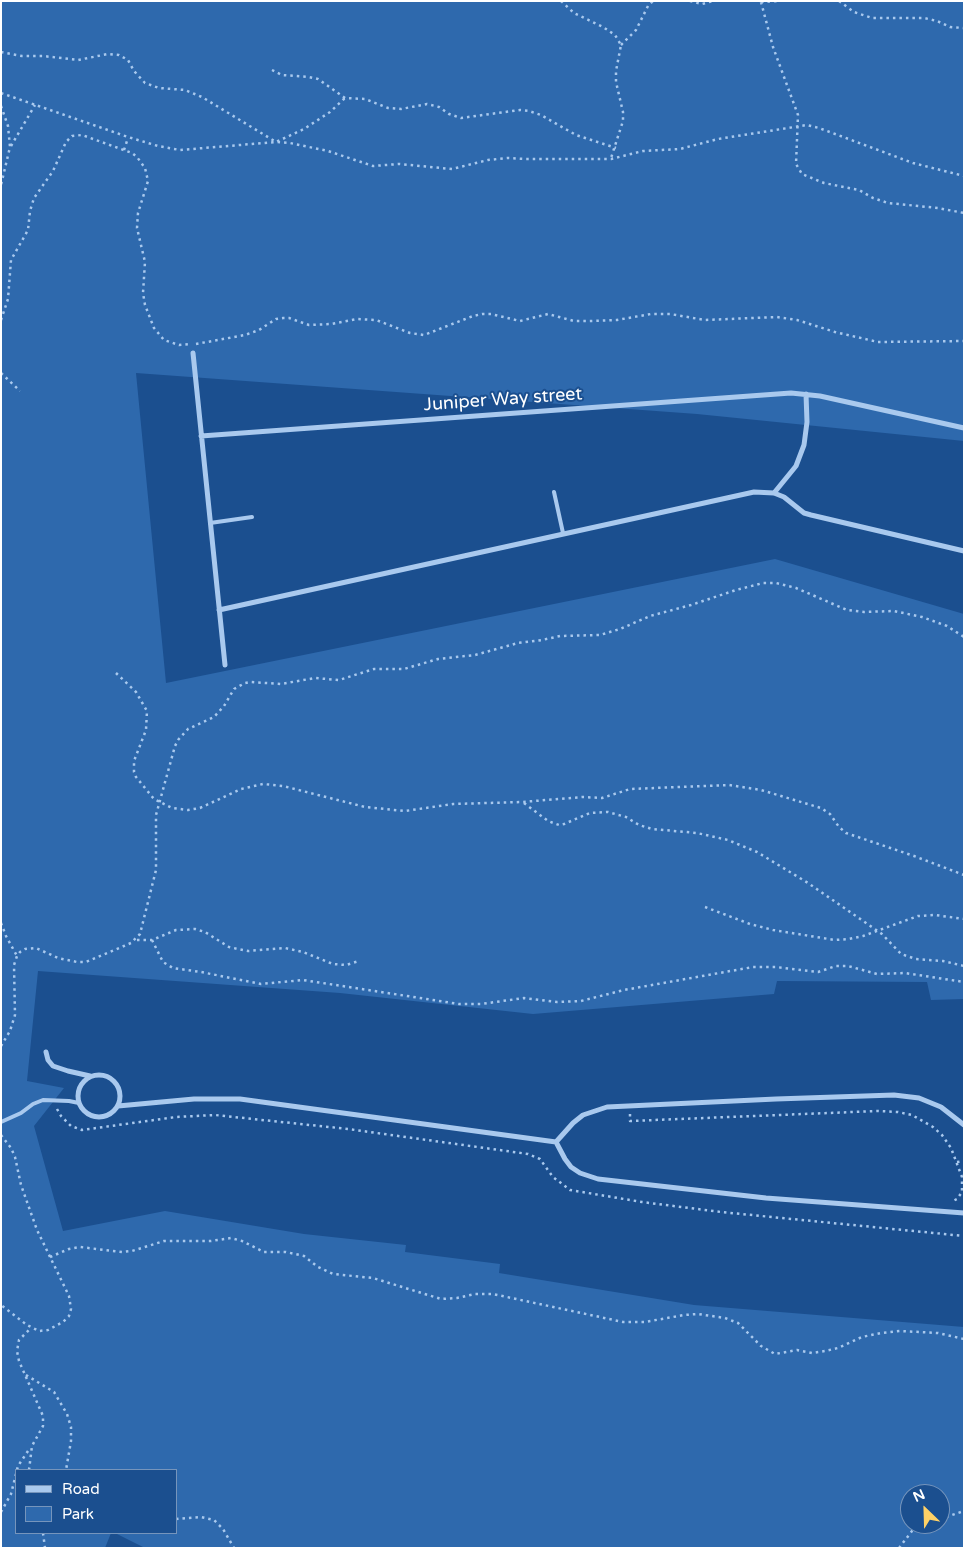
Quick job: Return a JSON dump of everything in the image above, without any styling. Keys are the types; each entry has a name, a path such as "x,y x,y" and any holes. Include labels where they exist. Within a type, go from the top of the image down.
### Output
{"street":[{"path":"193,354 224,665"},
{"name":"Juniper Way street","path":"201,436 763,394 806,394 964,428"},
{"path":"774,493 796,466 804,445 807,422 806,394"},
{"path":"219,610 743,493 764,491 784,497 798,509 812,515 964,551"},
{"path":"46,1052 48,1060 53,1066 90,1076 100,1074 113,1080 120,1092 118,1106"},
{"path":"90,1076 78,1089 79,1103 87,1114 101,1117 108,1115 118,1106 194,1099 240,1099 556,1142"},
{"path":"556,1142 573,1122 595,1110 630,1105 894,1094 919,1098 941,1107 964,1125"},
{"path":"556,1142 572,1167 580,1173 598,1179 766,1198 964,1213"}],"lane":[{"path":"554,492 563,533"},
{"path":"210,523 252,517"},
{"path":"1,1122 21,1113 37,1102 56,1100 79,1103"}],"path":[{"path":"561,1 574,12 615,35 621,44"},
{"path":"611,159 623,121 623,112 616,82 621,44 636,30 648,6 653,1"},
{"path":"690,1 702,4 713,1"},
{"path":"780,1 760,1 773,47 798,115 796,164 802,174 830,185 852,188 888,203 938,208 964,213"},
{"path":"839,1 854,12 872,18 924,18 964,28"},
{"path":"1,52 22,56 71,59 85,59 108,54 119,55 128,60 144,83 159,88 185,90 202,97 276,142"},
{"path":"272,70 282,75 309,77 318,80 345,98 364,99 395,109 420,104 433,105 455,117 461,118 520,110 529,111 541,115 576,135 616,148"},
{"path":"1,93 128,137 180,150 276,142 316,148 365,164 381,166 399,164 452,169 488,160 507,158 526,160 611,159 644,151 680,149 718,139 807,125 913,163 964,176"},
{"path":"276,142 304,129 330,112 345,98"},
{"path":"1,185 10,147 36,105"},
{"path":"1,106 8,126 10,147"},
{"path":"1,320 8,299 12,260 28,230 30,211 34,198 54,171 66,142 72,136 82,134 124,150 142,162 148,181 138,213 137,228 145,262 144,300 148,317 158,335 172,344 196,344 229,339 252,333 276,319 283,318 289,318 304,324 322,325 367,319 385,322 410,333 424,334 482,314 520,321 548,314 589,322 661,313 705,320 787,318 835,332 883,342 902,340 964,340"},
{"path":"124,150 128,137"},
{"path":"1,373 20,391"},
{"path":"136,940 142,928 156,870 155,824 172,753 178,740 188,730 214,717 234,690 245,683 281,684 306,679 340,680 374,669 404,669 438,658 487,653 518,643 560,636 600,635 650,616 763,583 776,583 796,588 847,610 864,612 894,611 922,616 947,626 964,637"},
{"path":"116,673 136,692 146,711 146,730 134,761 134,772 144,788 159,803 172,808 194,809 205,806 241,789 264,784 283,786 365,808 397,811 413,811 453,804 522,802 583,797 602,798 630,789 729,785 769,792 821,808 830,814 846,833 964,875"},
{"path":"522,802 548,821 558,825 590,813 608,812 626,817 639,825 652,829 697,833 728,840 757,852 777,864 877,931 887,939 895,950 908,958 943,960 964,966"},
{"path":"705,907 773,930 835,940 849,939 877,931 918,916 935,915 964,918"},
{"path":"1,923 17,956"},
{"path":"1,1046 10,1031 15,1015 14,970 17,956 25,949 36,948 58,958 86,962 136,940 152,940 176,930 196,929 205,932 229,947 248,951 285,948 303,952 333,964 360,961"},
{"path":"152,940 163,962 173,968 261,984 303,980 459,1004 481,1004 524,998 557,1002 581,1001 624,990 754,967 776,967 818,972 836,966 848,966 877,974 905,973 964,982"},
{"path":"56,1100 56,1107 61,1116 71,1126 82,1130 176,1116 215,1115 348,1130 536,1156 553,1177 570,1190 721,1212 964,1236"},
{"path":"630,1105 630,1121 878,1111 912,1115 933,1127 951,1148 957,1162 962,1177 962,1192 957,1199 948,1204"},
{"path":"1,1135 15,1157 21,1185 37,1230 69,1296 71,1308 69,1316 56,1326 43,1331 32,1328 1,1305"},
{"path":"957,1162 964,1161"},
{"path":"50,1257 80,1247 122,1252 132,1251 164,1241 231,1238 242,1241 264,1252 286,1252 304,1256 318,1267 333,1274 381,1280 440,1299 458,1298 475,1294 493,1294 623,1322 646,1322 698,1314 725,1318 738,1324 760,1346 775,1354 797,1350 825,1352 862,1337 900,1331 938,1333 964,1339"},
{"path":"17,1469 43,1426 43,1416 16,1351 19,1340 32,1328"},
{"path":"25,1375 54,1392 67,1414 71,1427 71,1441 66,1469"},
{"path":"29,1469 32,1446"},
{"path":"1,1512 11,1494 15,1478"},
{"path":"950,1516 964,1511"},
{"path":"178,1519 201,1517 214,1520 223,1529 234,1548"},
{"path":"44,1534 45,1548"},
{"path":"899,1548 910,1534"}],"green space":[{"path":"1,1 964,1 964,441 697,414 136,373 166,683 775,559 964,614 964,999 931,1000 927,982 777,981 774,994 533,1014 340,993 38,971 27,1081 64,1088 34,1126 63,1231 165,1211 304,1234 406,1245 405,1252 500,1264 499,1273 694,1305 964,1327 964,1548 145,1548 117,1534 178,1534 178,1469 15,1469 15,1534 111,1534 105,1548 1,1548"}]}
